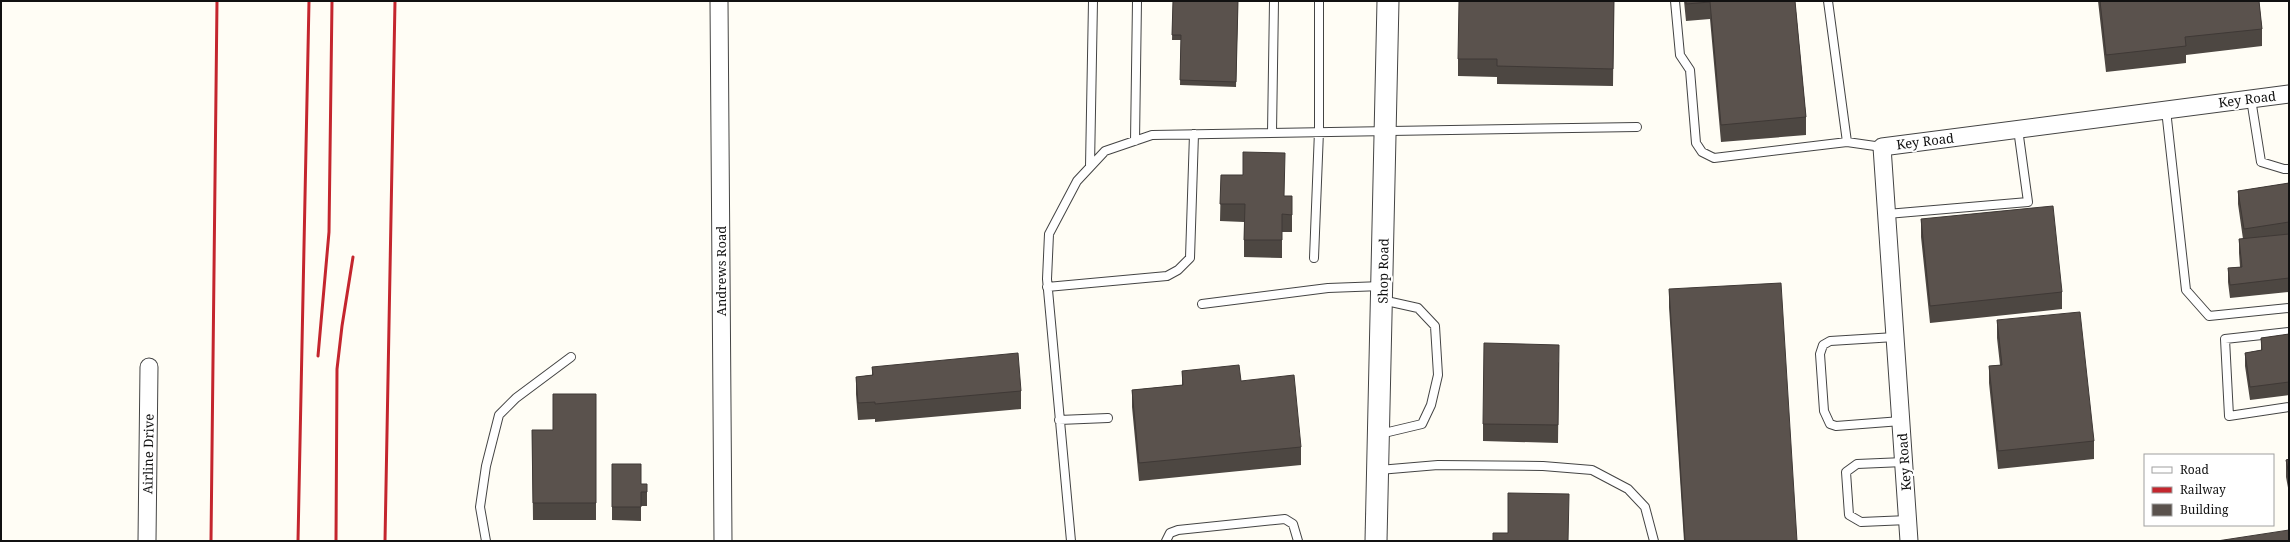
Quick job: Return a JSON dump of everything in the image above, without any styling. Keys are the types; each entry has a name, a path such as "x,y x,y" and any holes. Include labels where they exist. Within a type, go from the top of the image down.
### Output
{"street":[{"name":"Andrews Road","path":"719,1 723,541"},
{"name":"Shop Road","path":"1376,541 1388,1"},
{"name":"Key Road","path":"1909,541 1882,147 2289,94"},
{"name":"Airline Drive","path":"147,541 149,367"}],"lane":[{"path":"1090,166 1093,1"},
{"path":"1135,141 1137,1"},
{"path":"1272,132 1274,1"},
{"path":"1314,258 1319,131 1320,1"},
{"path":"1675,1 1680,55 1690,70 1696,143 1702,152 1714,158 1847,142 1882,147"},
{"path":"1828,1 1847,142"},
{"path":"2251,99 2261,162 2284,169 2289,169"},
{"path":"2166,110 2186,290 2209,316 2289,308"},
{"path":"1071,541 1047,287 1049,234 1077,181 1105,151 1152,135 1319,131 1637,127"},
{"path":"1886,214 2028,202 2018,129"},
{"path":"1047,287 1167,276 1178,270 1190,258 1194,134"},
{"path":"1202,304 1328,288 1382,293 1418,308 1435,326 1438,375 1430,405 1422,424 1379,435"},
{"path":"2289,332 2225,339 2229,416 2289,407"},
{"path":"1895,337 1830,340 1823,345 1820,354 1824,411 1830,424 1836,426 1901,421"},
{"path":"486,541 480,507 486,466 499,415 516,398 571,357"},
{"path":"1059,420 1108,418"},
{"path":"1904,462 1856,464 1846,472 1850,515 1861,522 1908,520"},
{"path":"1378,471 1438,465 1543,466 1592,470 1628,490 1645,507 1654,541"},
{"path":"1166,541 1170,533 1178,530 1285,519 1293,524 1298,541"}],"building":[{"path":"1173,1 1238,1 1236,82 1180,80 1181,35 1172,35"},
{"path":"1459,1 1614,1 1613,69 1497,66 1497,59 1458,59"},
{"path":"1686,1 1795,1 1806,117 1721,125 1710,2 1686,4"},
{"path":"2100,1 2259,1 2262,29 2185,37 2186,46 2106,55"},
{"path":"1243,152 1285,153 1284,196 1292,196 1292,215 1282,214 1282,240 1244,240 1245,204 1220,204 1221,175 1243,175"},
{"path":"2289,183 2289,222 2244,229 2238,191"},
{"path":"2053,206 2062,292 1930,306 1921,219"},
{"path":"2289,234 2289,278 2230,285 2228,268 2242,267 2239,239"},
{"path":"1781,283 1797,541 1685,541 1669,289"},
{"path":"2080,312 2094,441 1998,451 1989,366 2002,365 1997,320"},
{"path":"2289,334 2289,382 2250,387 2245,353 2262,350 2261,338"},
{"path":"1484,343 1559,345 1558,425 1483,424"},
{"path":"1018,353 1021,391 875,404 875,402 858,403 856,377 873,375 872,367"},
{"path":"1239,365 1241,381 1294,375 1301,447 1139,463 1132,390 1183,385 1182,371"},
{"path":"553,394 596,394 596,503 533,503 532,430 553,430"},
{"path":"2289,459 2289,475 2286,460"},
{"path":"612,464 641,464 641,484 647,484 647,492 641,492 641,507 612,507"},
{"path":"1508,493 1569,494 1568,541 1493,541 1493,533 1508,533"},
{"path":"2289,530 2289,541 2217,541"}],"railway":[{"path":"211,541 217,1"},
{"path":"298,541 309,1"},
{"path":"318,356 329,232 332,1"},
{"path":"385,541 395,1"},
{"path":"336,541 337,369 353,257"}]}
